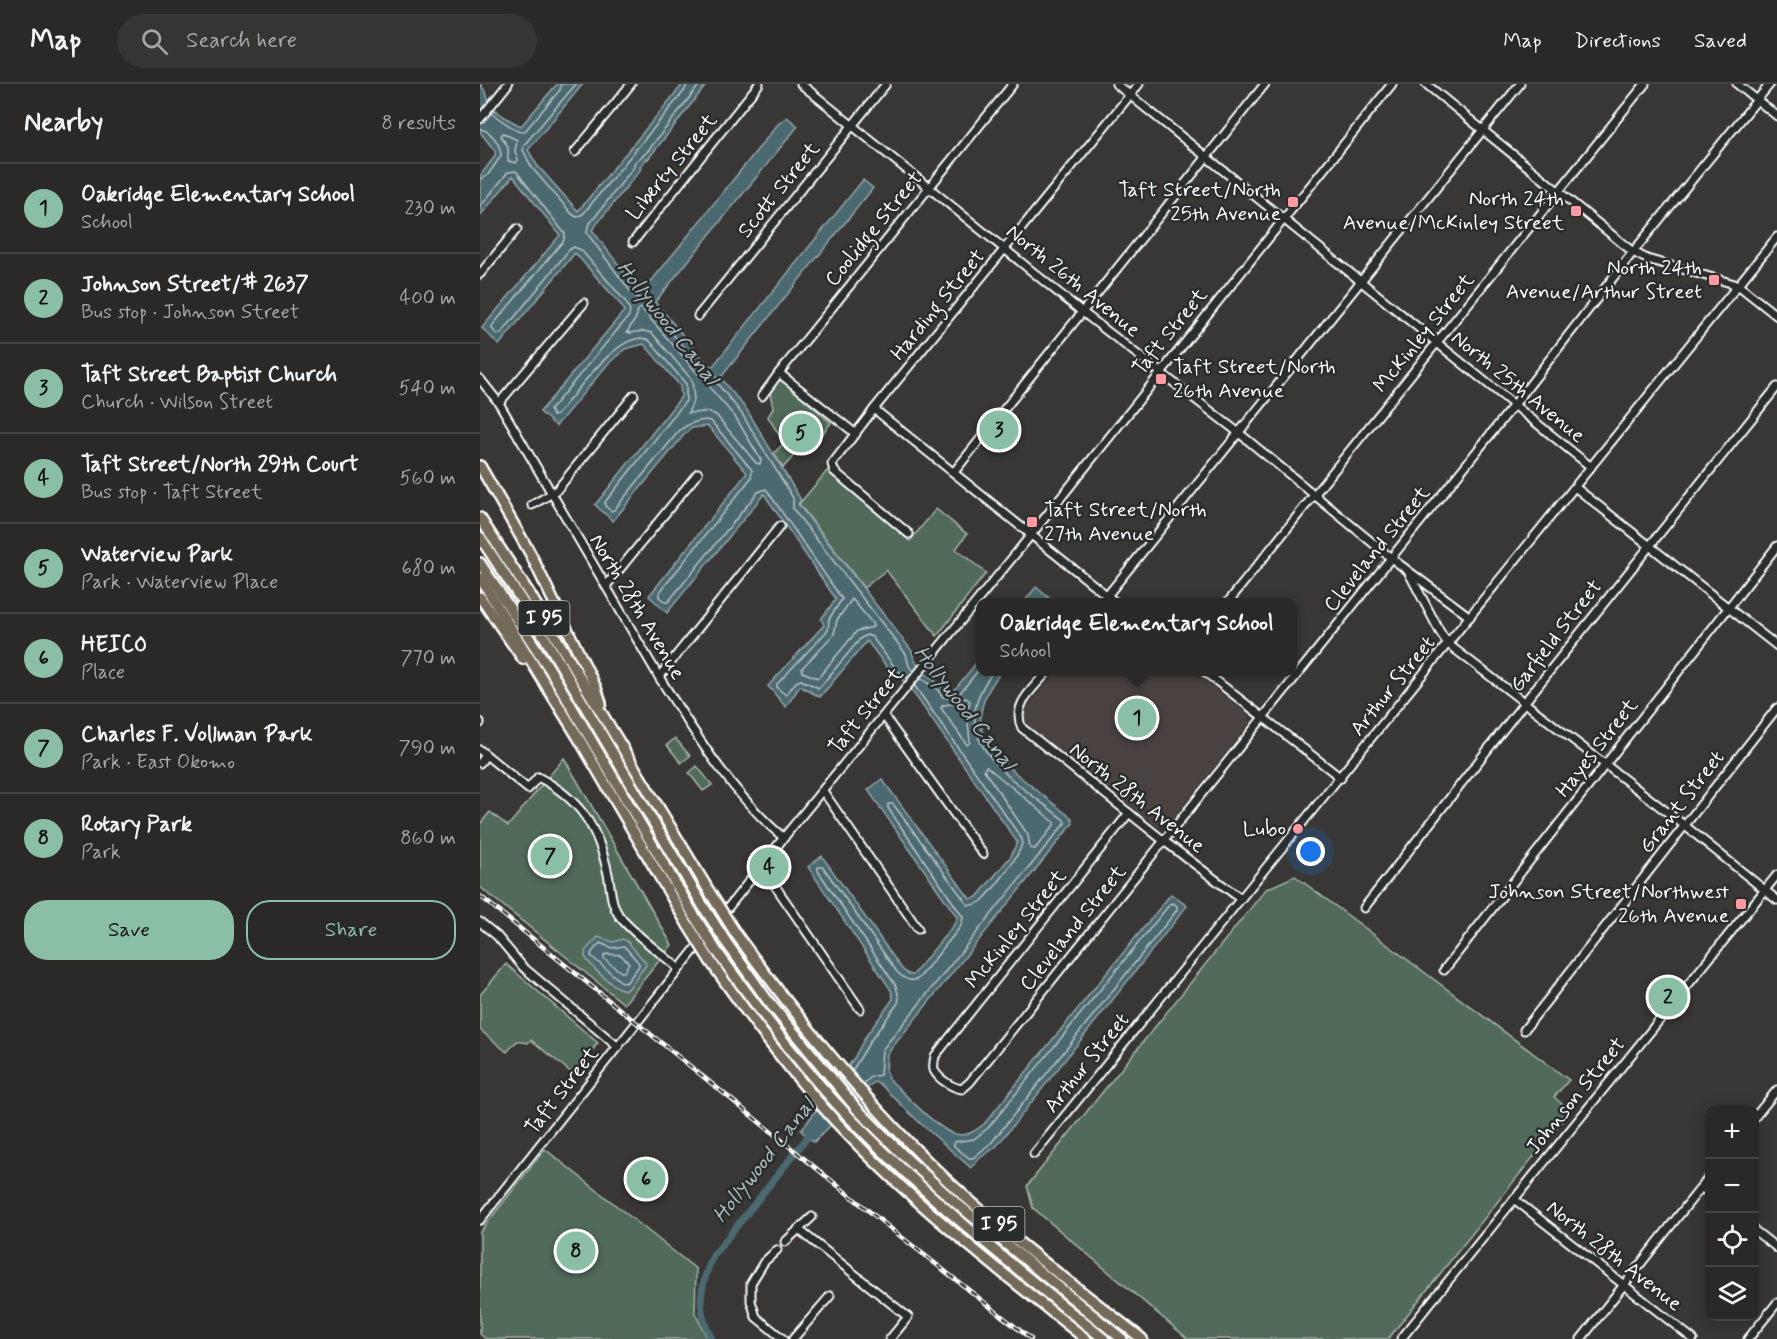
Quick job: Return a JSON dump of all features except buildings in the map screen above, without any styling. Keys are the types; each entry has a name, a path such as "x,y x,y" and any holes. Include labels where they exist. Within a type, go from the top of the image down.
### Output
{"highway":[{"path":"480,466 530,553 596,688 606,719"},
{"name":"I 95","path":"480,518 529,593 712,896 736,934 786,1003 865,1098 930,1164 983,1212 1142,1339"},
{"path":"480,537 544,637 703,906 768,1001 856,1108 956,1203 1122,1339"},
{"path":"480,563 549,668 692,921 773,1027 849,1117 936,1202 1104,1339"},
{"name":"I 95","path":"480,578 692,921 711,962 758,1028 838,1124 959,1238 1086,1339"},
{"path":"480,597 578,737"}],"street":[{"path":"480,119 508,84"},
{"path":"575,152 631,84"},
{"name":"Liberty Street","path":"633,242 759,84"},
{"name":"North 26th Avenue","path":"801,84 1391,558 1470,617"},
{"name":"Scott Street","path":"698,316 886,84"},
{"name":"Coolidge Street","path":"762,396 1013,84"},
{"name":"North 25th Avenue","path":"1116,84 1591,467"},
{"name":"Harding Street","path":"909,534 834,471 832,464 874,409 1139,84"},
{"path":"954,472 1265,84"},
{"name":"Taft Street","path":"979,598 1392,84"},
{"path":"1426,84 1633,252 1647,259 1738,285 1777,316"},
{"path":"1105,598 1520,84"},
{"name":"McKinley Street","path":"1232,598 1645,84"},
{"path":"1737,84 1777,116"},
{"name":"Cleveland Street","path":"1297,675 1514,405 1633,252 1770,84"},
{"path":"480,274 517,229"},
{"name":"Arthur Street","path":"1034,1154 1576,488 1777,237"},
{"path":"500,403 584,303"},
{"path":"779,372 856,434"},
{"name":"North 28th Avenue","path":"480,379 500,403 659,677 700,740 761,817 784,838"},
{"name":"Garfield Street","path":"1364,908 1649,545 1777,387"},
{"path":"532,505 556,491 634,395"},
{"path":"874,409 1031,535 1103,598"},
{"path":"606,586 698,473"},
{"path":"1576,488 1727,609 1777,646"},
{"path":"659,677 780,526"},
{"name":"Hayes Street","path":"1444,970 1777,546"},
{"name":"North 26th Avenue","path":"1408,571 1448,644 1684,825 1777,900"},
{"name":"Taft Street","path":"480,1220 784,838 976,602"},
{"name":"North 28th Avenue","path":"1044,676 1020,704 1018,719 1022,728 1241,899"},
{"path":"1210,676 1341,778"},
{"name":"Cleveland Street","path":"962,1089 1296,676"},
{"name":"Grant Street","path":"1524,1030 1777,708"},
{"path":"884,716 983,854"},
{"path":"480,763 483,753 528,789 538,777 576,803 591,825 601,846 612,899 618,915 680,969"},
{"path":"823,791 918,929"},
{"name":"McKinley Street","path":"962,1089 955,1088 936,1073 933,1067 935,1056 1129,813"},
{"path":"762,867 860,1010"},
{"name":"Johnson Street","path":"1401,1339 1777,875"},
{"path":"480,922 497,936 523,967 618,1047"},
{"path":"1759,1114 1777,1090"},
{"path":"1581,1339 1705,1183"},
{"path":"1701,1188 1705,1191"},
{"name":"North 28th Avenue","path":"1514,1199 1693,1339"},
{"path":"784,1242 812,1217"},
{"path":"798,1229 908,1317 890,1339"},
{"path":"1759,1233 1777,1248"},
{"path":"777,1250 764,1262 751,1283 751,1301 756,1317 783,1339"},
{"path":"794,1339 830,1296"},
{"path":"1748,1339 1777,1303"}],"shaded area":[{"path":"1053,676 1198,676 1248,714 1249,724 1168,825 1158,827 1029,727 1024,715 1026,708"}],"green space":[{"path":"780,378 831,423 812,446 805,443 783,468 774,453 784,443 768,417 773,408 771,389"},
{"path":"827,471 910,541 936,509 967,534 956,549 986,573 937,636 886,570 864,588 799,504"},
{"path":"675,738 690,756 681,763 667,745"},
{"path":"564,758 672,945 624,1004 480,887 480,824 490,812 508,826"},
{"path":"697,766 712,785 703,791 689,773"},
{"path":"1295,876 1569,1080 1554,1097 1570,1111 1388,1339 1188,1339 1033,1208 1027,1186 1266,889"},
{"path":"506,964 598,1043 573,1074 531,1040 528,1043 517,1041 507,1052 480,1030 480,995"},
{"path":"545,1149 696,1269 695,1313 708,1339 486,1339 480,1334 480,1232"}],"water":[{"path":"480,84 492,106 505,118 521,126 557,84 583,84 528,150 537,165 578,211 683,84 707,84 592,230 641,294 778,124 787,117 798,126 655,302 709,366 713,366 863,180 873,188 722,376 722,380 747,410 801,500 798,504 912,651 914,659 922,670 947,692 956,688 976,663 976,676 998,676 989,689 983,704 982,731 988,744 1009,768 1072,818 1073,823 887,1054 886,1072 890,1080 931,1119 948,1131 963,1135 974,1131 984,1124 1171,894 1187,906 996,1147 980,1158 971,1168 880,1084 874,1082 814,1142 801,1131 893,999 891,990 808,867 822,856 902,969 913,975 956,922 957,917 868,790 882,779 970,899 977,897 1011,856 1017,842 917,698 901,678 893,675 867,641 820,697 800,686 786,707 768,686 824,625 821,619 836,599 764,494 667,613 649,596 747,473 708,426 692,428 613,521 595,505 681,397 680,386 644,344 625,349 607,365 556,426 540,412 624,311 575,253 499,345 482,328 560,235 513,176 480,216 480,176 495,156 495,151 480,132"},
{"path":"1036,587 1049,598 1027,598"},
{"path":"598,937 613,942 623,939 627,941 645,962 646,965 628,989 619,988 608,981 585,957 585,951"}],"waterway":[{"name":"Hollywood Canal","path":"712,1339 703,1318 701,1297 713,1256 814,1129"}],"railway":[{"path":"480,896 885,1224 1031,1339"}],"place":[{"name":"Taft Street/North 25th Avenue","path":"1293,202"},
{"name":"North 24th Avenue/McKinley Street","path":"1576,211"},
{"name":"North 24th Avenue/Arthur Street","path":"1714,280"},
{"name":"Taft Street/North 26th Avenue","path":"1161,379"},
{"name":"Taft Street Baptist Church","path":"999,430"},
{"name":"Waterview Park","path":"801,433"},
{"name":"Taft Street/North 27th Avenue","path":"1032,522"},
{"name":"Oakridge Elementary School","path":"1137,718"},
{"name":"Lubo","path":"1298,829"},
{"name":"Charles F. Vollman Park","path":"550,856"},
{"name":"Taft Street/North 29th Court","path":"769,867"},
{"name":"Johnson Street/Northwest 26th Avenue","path":"1741,904"},
{"name":"Johnson Street/# 2637","path":"1668,997"},
{"name":"HEICO","path":"646,1179"},
{"name":"Rotary Park","path":"576,1251"}]}
